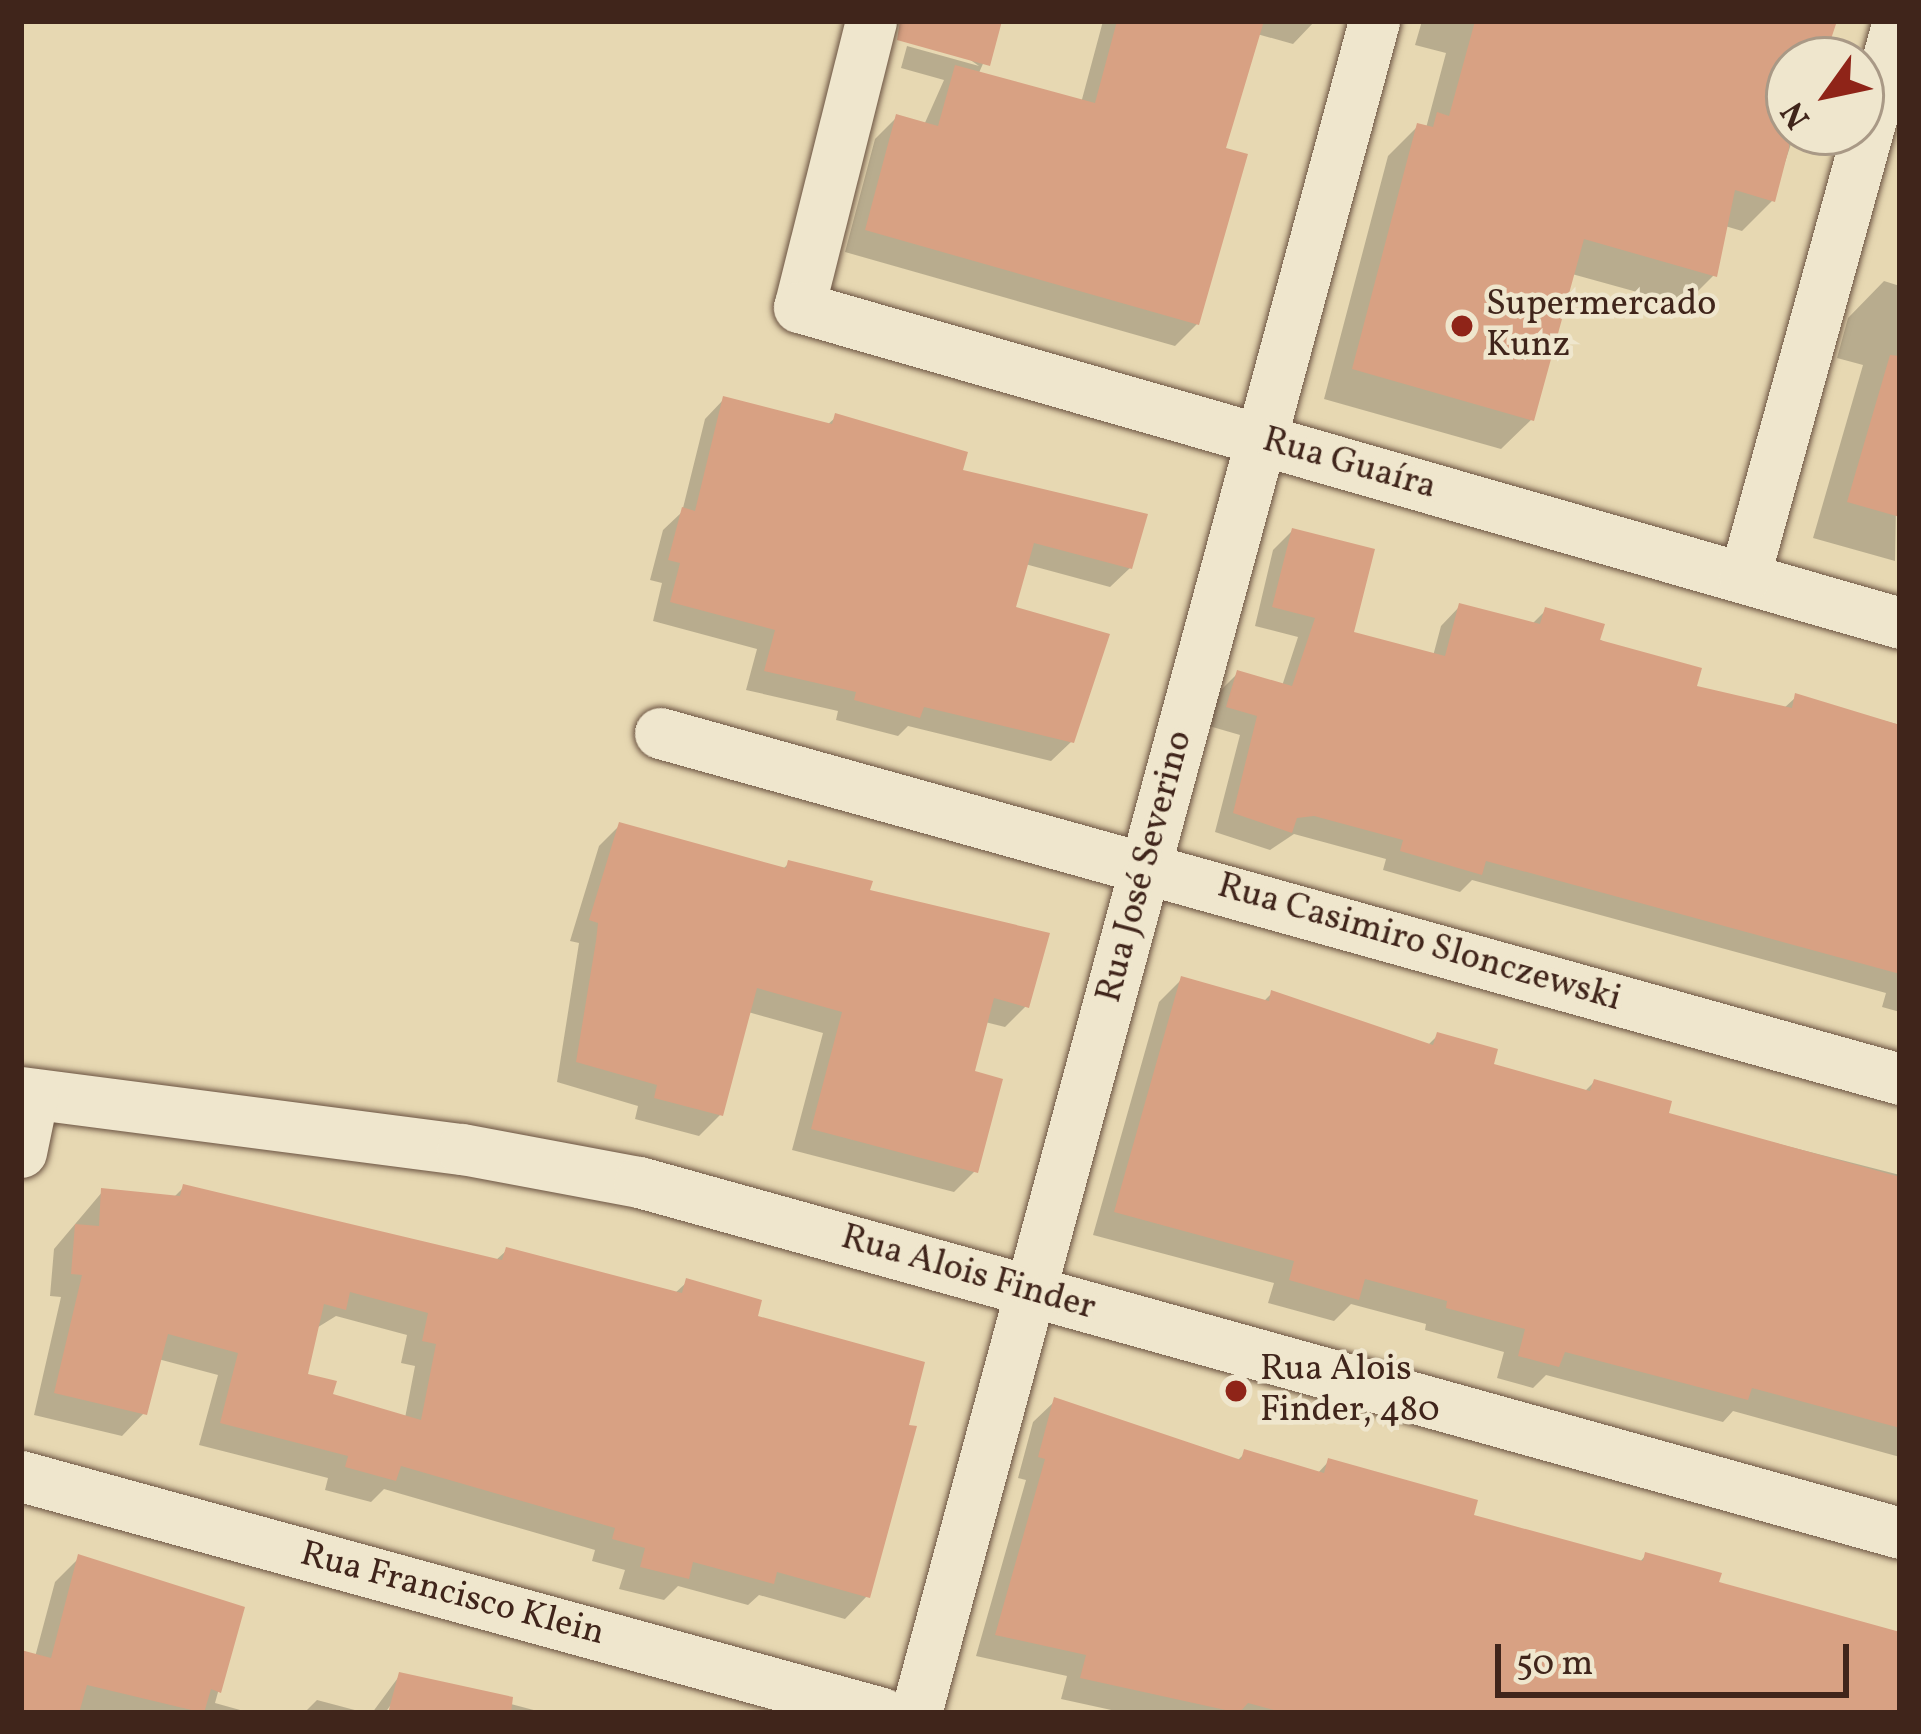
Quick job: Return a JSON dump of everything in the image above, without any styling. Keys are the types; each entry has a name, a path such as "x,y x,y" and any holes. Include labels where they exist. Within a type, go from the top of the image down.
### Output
{"street":[{"name":"Rua Guaíra","path":"871,21 799,307 1900,623"},
{"name":"Rua José Severino","path":"916,1713 1374,21"},
{"path":"1744,578 1898,21"},
{"name":"Rua Casimiro Slonczewski","path":"660,733 1900,1078"},
{"path":"21,1152 27,1093"},
{"name":"Rua Alois Finder","path":"27,1093 553,1163 1900,1532"},
{"name":"Rua Francisco Klein","path":"21,1477 882,1713"}],"building":[{"path":"900,21 1002,21 990,66 897,40"},
{"path":"1117,21 1264,21 1226,148 1248,154 1199,325 865,230 896,114 938,126 955,65 1095,103"},
{"path":"1475,21 1837,21 1832,36 1765,36 1765,156 1787,156 1775,202 1735,190 1717,277 1584,239 1534,421 1352,369 1417,123 1433,127 1437,112 1449,116"},
{"path":"1890,355 1900,356 1900,517 1847,502"},
{"path":"723,396 832,424 835,413 968,452 963,470 1148,514 1132,569 1034,543 1016,607 1110,634 1074,743 924,707 920,718 854,700 856,692 764,671 775,630 670,602 680,563 668,560 682,507 695,511"},
{"path":"1292,528 1375,549 1354,632 1445,656 1459,603 1540,624 1545,607 1605,624 1600,640 1702,668 1697,686 1792,708 1795,693 1900,725 1900,974 1486,861 1482,875 1400,851 1403,840 1314,816 1297,818 1292,833 1233,813 1257,716 1226,707 1237,670 1292,686 1315,618 1272,607"},
{"path":"619,822 786,868 788,860 873,881 870,890 1050,933 1029,1008 994,998 975,1071 1003,1079 978,1173 811,1129 842,1012 757,988 723,1116 654,1098 657,1085 576,1062 598,923 589,920"},
{"path":"1181,976 1269,1001 1271,990 1433,1045 1437,1032 1498,1049 1494,1064 1590,1091 1594,1079 1672,1101 1669,1113 1900,1177 1900,1428 1752,1388 1748,1400 1565,1352 1559,1367 1518,1356 1525,1329 1446,1308 1447,1301 1365,1279 1359,1300 1289,1280 1294,1261 1114,1212"},
{"path":"183,1184 502,1260 506,1247 682,1293 686,1278 762,1300 758,1316 925,1362 909,1425 917,1426 870,1598 777,1572 774,1584 693,1562 689,1579 640,1567 645,1548 612,1539 615,1528 401,1466 396,1481 345,1467 348,1456 220,1423 238,1353 168,1334 147,1415 54,1393 82,1275 71,1274 75,1224 99,1226 101,1188 180,1196","holes":["350,1292 428,1313 422,1341 436,1344 421,1420 333,1394 337,1381 308,1374 324,1304 346,1310"]},
{"path":"1054,1397 1241,1460 1244,1449 1324,1473 1328,1458 1478,1500 1474,1515 1643,1561 1645,1552 1722,1573 1719,1582 1900,1632 1900,1713 1285,1713 1248,1703 1239,1713 1080,1678 1086,1655 995,1635 1045,1459 1038,1457"},
{"path":"78,1554 245,1607 221,1693 211,1689 204,1713 87,1685 79,1713 21,1713 21,1650 51,1658"},
{"path":"399,1672 513,1697 511,1713 388,1713"}],"place":[{"name":"Supermercado Kunz","path":"1462,326"},
{"name":"Rua Alois Finder, 480","path":"1236,1391"}]}
